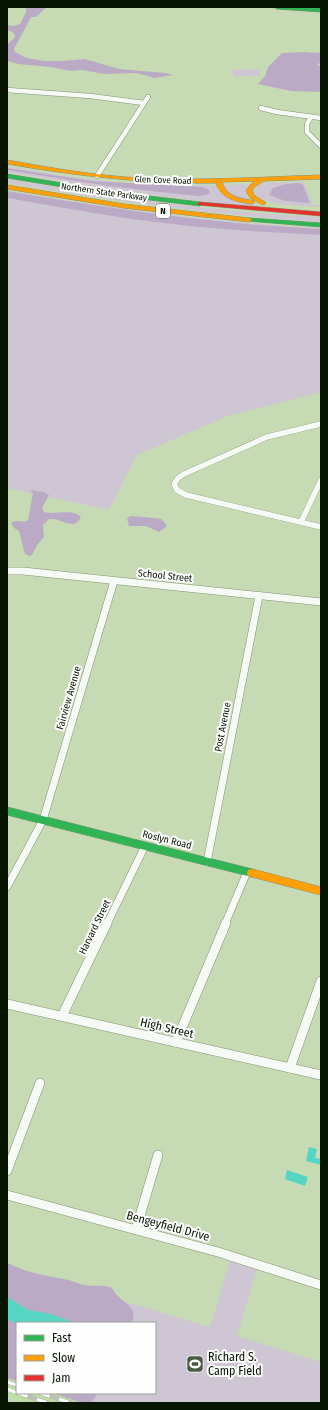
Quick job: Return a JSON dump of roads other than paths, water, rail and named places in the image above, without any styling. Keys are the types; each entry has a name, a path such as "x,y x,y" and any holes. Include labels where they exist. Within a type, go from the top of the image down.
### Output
{"main road":[{"path":"278,7 321,10"},
{"name":"Glen Cove Road","path":"7,162 97,176 165,181 219,181 321,177"},
{"name":"Northern State Parkway","path":"7,176 76,188 170,201 321,214"},
{"path":"263,179 252,186 250,191 252,197 265,204"},
{"path":"219,181 222,191 230,197 242,201 321,209"},
{"name":"Northern State Parkway","path":"7,187 93,202 176,213 321,225"},
{"name":"Roslyn Road","path":"7,811 321,891"}],"street":[{"path":"7,90 90,96 144,103"},
{"path":"97,176 148,97"},
{"path":"261,108 321,118"},
{"path":"311,116 307,124 307,132 321,146"},
{"path":"321,424 267,437 184,474 176,480 174,484 177,490 186,495 321,527"},
{"path":"301,522 321,480"},
{"name":"School Street","path":"7,571 23,571 321,602"},
{"name":"Fairview Avenue","path":"7,887 43,820 114,581"},
{"name":"Post Avenue","path":"207,862 259,596"},
{"name":"Harvard Street","path":"62,1016 145,846"},
{"path":"176,1042 247,872"},
{"path":"290,1068 321,980"},
{"name":"High Street","path":"7,1004 321,1075"},
{"path":"7,1171 40,1083"},
{"path":"136,1230 158,1155"},
{"name":"Bengeyfield Drive","path":"7,1195 240,1258 321,1285"}],"water":[{"path":"309,1147 317,1149 315,1158 321,1159 321,1165 306,1161"},
{"path":"287,1170 308,1177 305,1186 285,1179"},
{"path":"7,1297 28,1310 51,1314 72,1322 16,1322 16,1324 7,1319"}],"railway":[{"path":"7,1382 16,1385"},
{"path":"7,1389 16,1393"},
{"path":"21,1394 48,1403"},
{"path":"43,1394 71,1403"}],"place":[{"name":"Richard S. Camp Field","path":"195,1364"}]}
